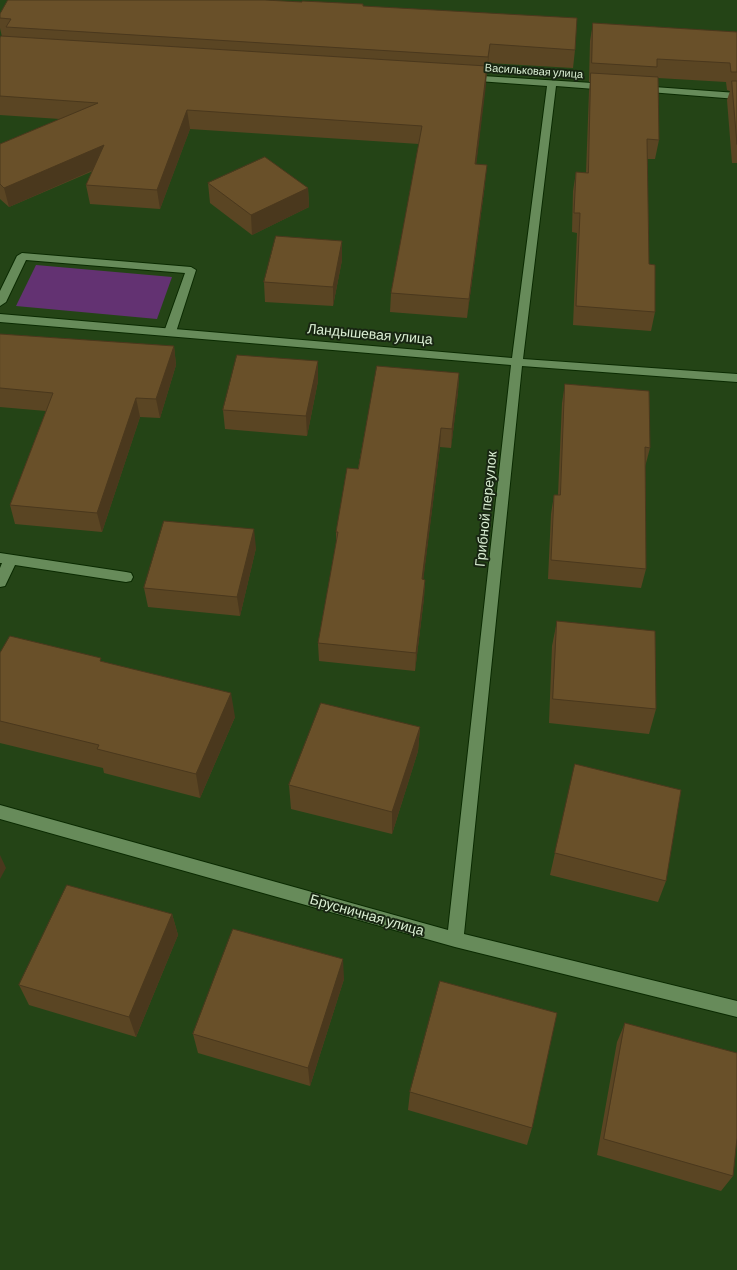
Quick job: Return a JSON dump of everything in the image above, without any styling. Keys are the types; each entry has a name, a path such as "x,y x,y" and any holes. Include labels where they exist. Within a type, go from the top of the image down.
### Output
{"street":[{"name":"Васильковая улица","path":"454,77 737,96"},
{"name":"Грибной переулок","path":"455,939 517,362 552,83"},
{"path":"0,302 22,256 192,270 170,332"},
{"name":"Ландышевая улица","path":"0,318 517,362 737,378"},
{"path":"0,582 5,559 126,576"},
{"name":"Брусничная улица","path":"0,812 455,939 737,1009"}],"shaded area":[{"path":"36,265 172,277 157,319 16,306"}],"building":[{"path":"8,0 302,1 577,18 575,50 490,44 488,57 6,27 11,19 0,18 0,14"},
{"path":"593,23 737,32 737,72 731,72 730,63 657,59 657,67 592,63"},
{"path":"1,36 487,66 475,164 487,165 469,299 391,293 422,126 187,110 157,190 86,185 104,145 4,188 0,184 0,144 98,103 0,96"},
{"path":"591,73 658,77 659,140 647,139 649,264 655,265 655,312 576,306 580,213 574,213 576,172 588,173"},
{"path":"732,81 737,81 737,144"},
{"path":"265,157 308,188 251,215 208,183"},
{"path":"276,236 342,241 333,287 264,282"},
{"path":"0,334 174,346 156,399 136,398 97,513 10,505 53,393 0,388"},
{"path":"237,355 318,361 306,416 223,410"},
{"path":"377,366 459,373 452,429 441,428 422,579 425,580 416,653 318,643 338,532 336,532 347,468 358,469"},
{"path":"565,384 649,391 650,448 645,447 646,569 551,560 554,495 560,495"},
{"path":"164,521 254,529 237,597 144,588"},
{"path":"557,621 655,631 656,709 553,699"},
{"path":"10,636 101,658 100,661 231,693 196,774 97,749 99,745 0,721 0,653"},
{"path":"321,703 420,727 392,812 289,785"},
{"path":"575,764 681,790 666,881 555,853"},
{"path":"67,885 172,914 129,1017 19,985"},
{"path":"233,929 343,959 308,1068 193,1034"},
{"path":"440,981 557,1013 532,1128 410,1092"},
{"path":"625,1023 737,1053 737,1138 733,1176 604,1139"}]}
